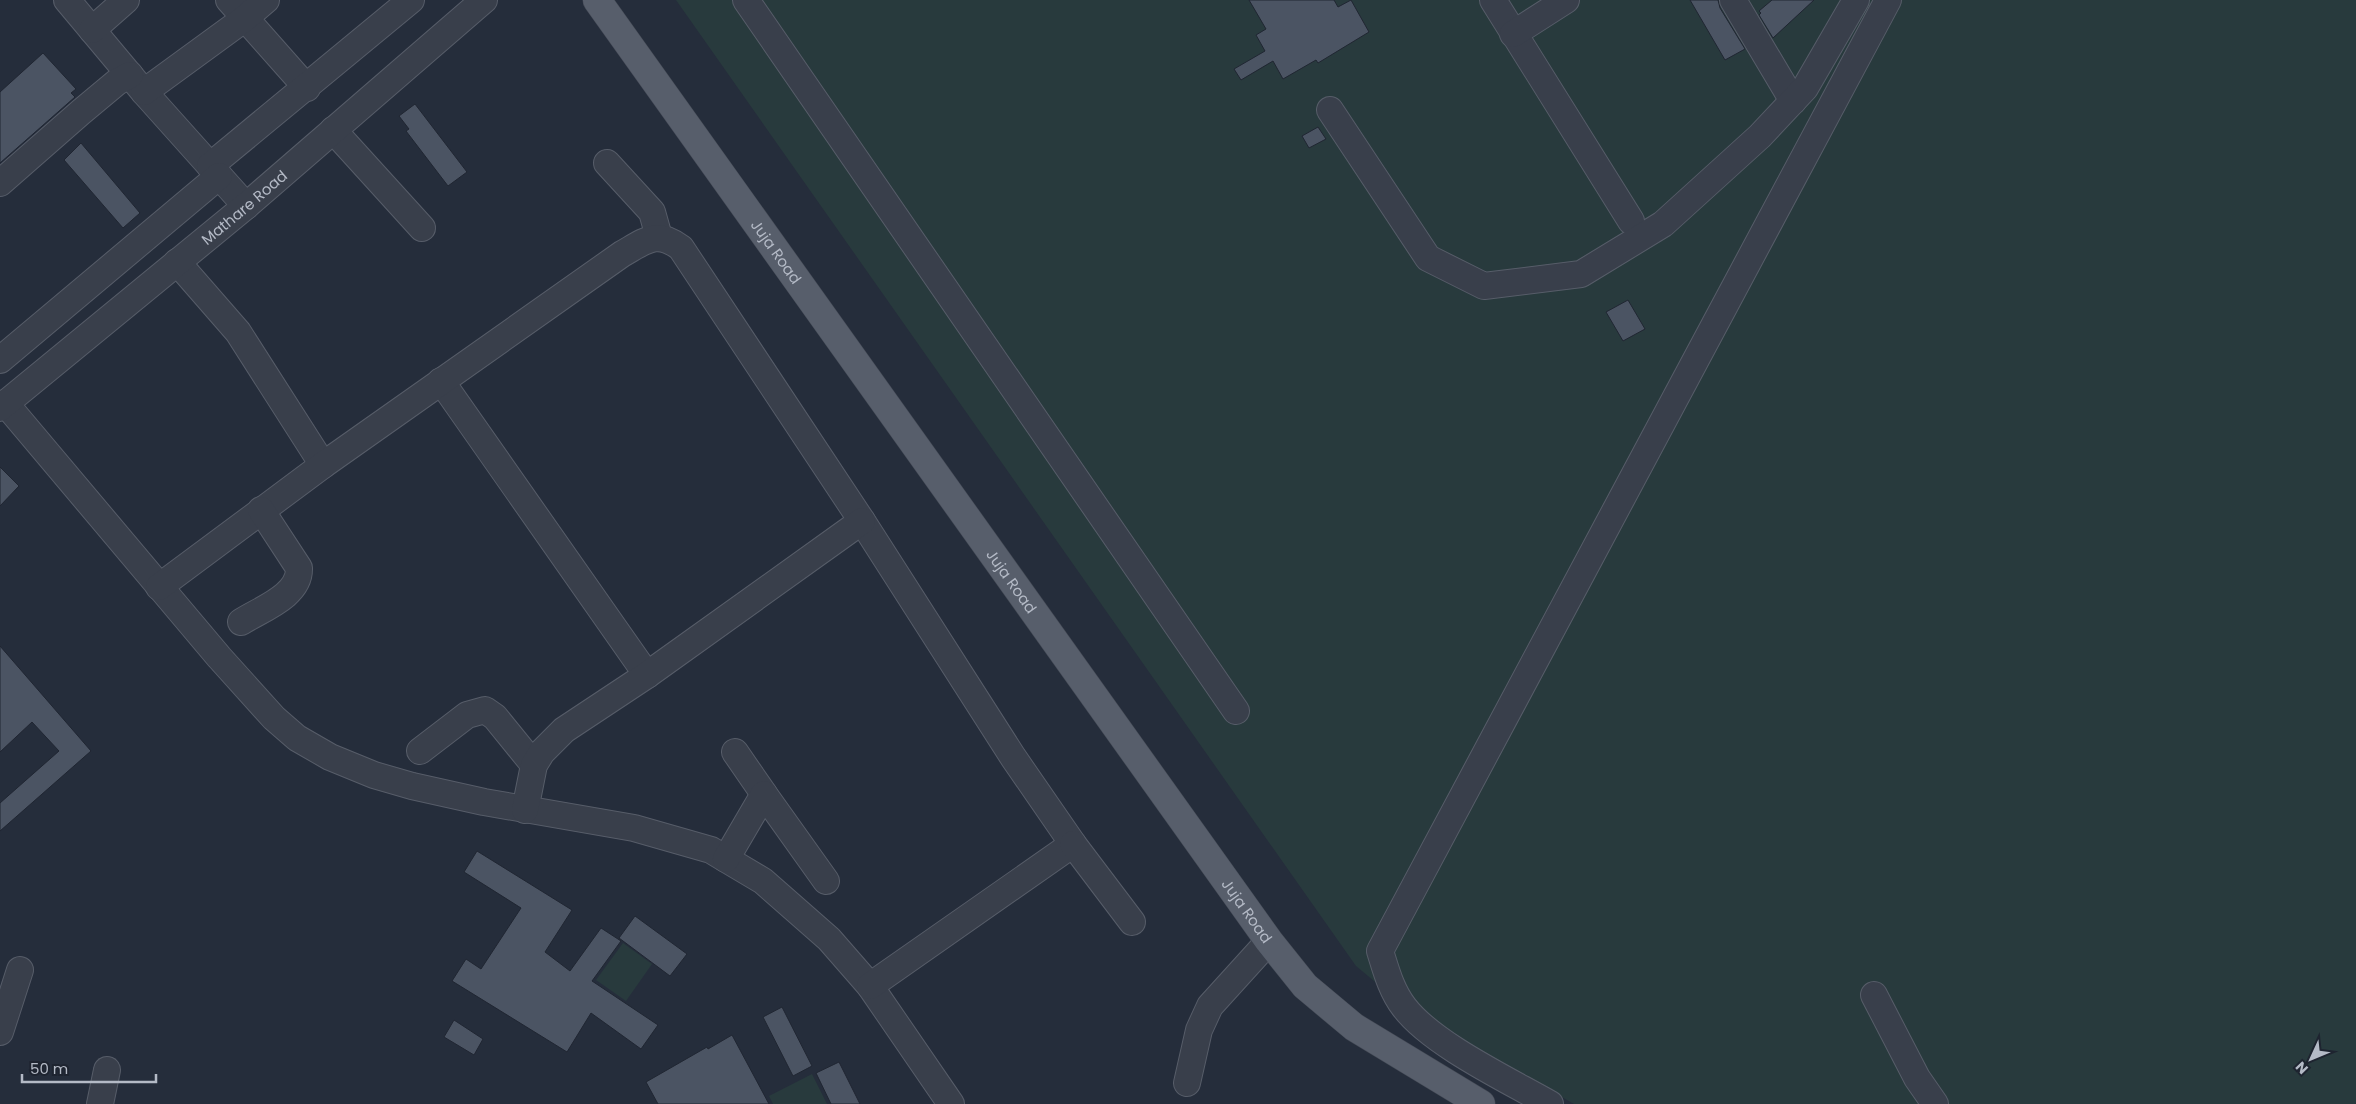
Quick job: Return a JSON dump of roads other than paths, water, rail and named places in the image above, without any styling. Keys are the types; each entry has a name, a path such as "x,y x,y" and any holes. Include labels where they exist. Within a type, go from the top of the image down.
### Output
{"main road":[{"name":"Juja Road","path":"598,0 1269,941 1305,986 1354,1027 1481,1104"}],"street":[{"path":"67,0 137,83 246,206"},
{"path":"92,30 126,0"},
{"path":"0,183 110,88 137,83 236,9 266,0"},
{"path":"0,360 307,88 411,0"},
{"name":"Mathare Road","path":"3,405 246,206 484,0"},
{"path":"746,0 1236,711"},
{"path":"1493,0 1631,221"},
{"path":"1513,34 1566,0"},
{"path":"1733,0 1793,101"},
{"path":"1330,110 1428,258 1484,286 1581,274 1663,224 1760,136 1805,88 1856,0"},
{"path":"1550,1104 1472,1060 1425,1029 1404,1007 1392,988 1380,951 1888,0"},
{"path":"236,9 307,88"},
{"path":"333,130 422,228"},
{"path":"607,163 652,212 659,237"},
{"path":"159,586 323,464 622,254 647,240 659,237 670,240 681,248 862,521 1013,757 1073,844 1132,922"},
{"path":"177,262 238,332 323,464"},
{"path":"441,381 647,675"},
{"path":"3,405 274,718 297,738 330,757 374,775 412,786 525,810 634,828 711,850 763,881 829,939 870,986 951,1104"},
{"path":"241,622 293,589 300,578 299,568 261,510"},
{"path":"525,810 534,765 542,752 564,730 647,675 862,521"},
{"path":"420,751 467,715 485,710 494,716 534,765"},
{"path":"735,752 826,881"},
{"path":"726,859 764,794"},
{"path":"870,986 1073,844"},
{"path":"1187,1083 1199,1030 1210,1006 1269,941"},
{"path":"0,1032 20,970"},
{"path":"1874,995 1917,1078 1935,1104"},
{"path":"100,1104 107,1070"}]}
